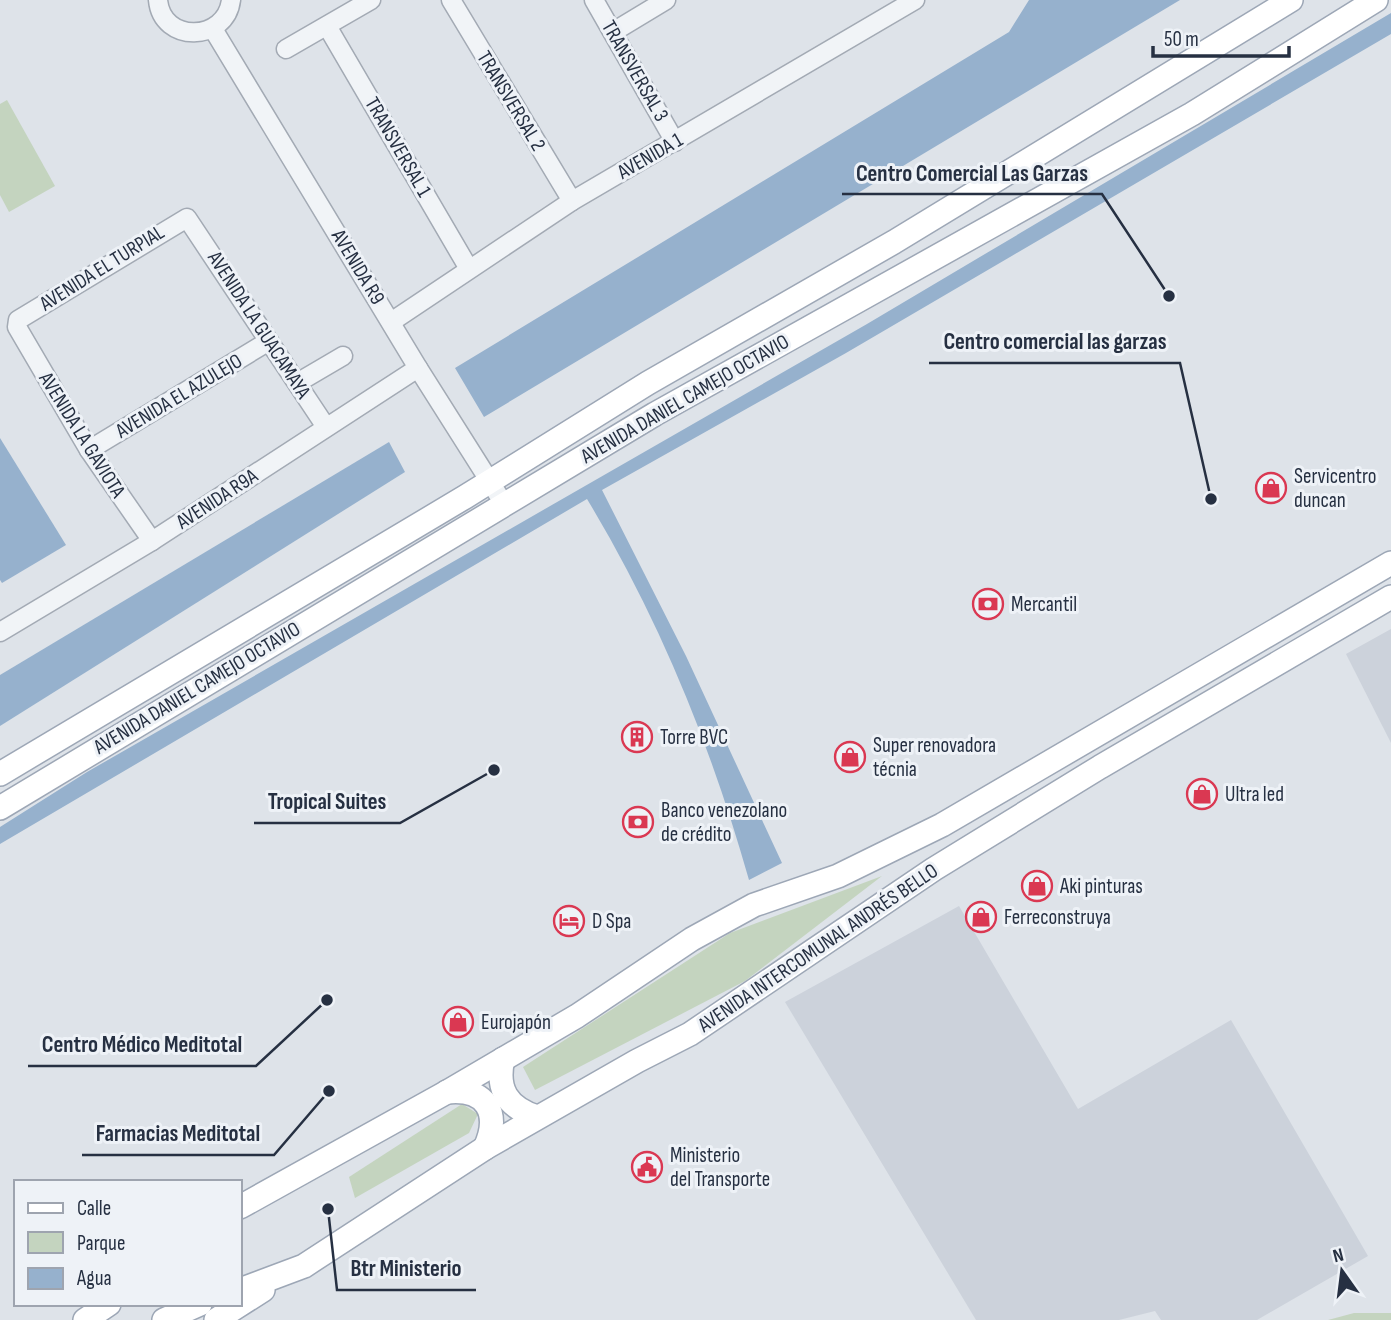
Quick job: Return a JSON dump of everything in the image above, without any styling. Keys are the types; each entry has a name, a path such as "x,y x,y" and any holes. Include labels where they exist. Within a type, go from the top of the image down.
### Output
{"main road":[{"name":"AVENIDA DANIEL CAMEJO OCTAVIO","path":"0,774 648,383 894,242 1291,0"},
{"name":"AVENIDA DANIEL CAMEJO OCTAVIO","path":"0,808 655,414 1192,114 1376,0"},
{"name":"AVENIDA INTERCOMUNAL ANDRÉS BELLO","path":"242,1206 447,1093 586,1010 692,939 754,905 838,876 942,825 1391,563"},
{"name":"AVENIDA INTERCOMUNAL ANDRÉS BELLO","path":"242,1289 304,1266 485,1148 690,1034 934,869 1100,767 1391,597"},
{"path":"503,1059 499,1077 507,1096 519,1111 537,1117"},
{"path":"447,1093 465,1091 478,1095 486,1104 492,1117 492,1133 485,1148"},
{"path":"242,1304 304,1266"},
{"path":"85,1320 106,1306"},
{"path":"164,1320 196,1306"},
{"path":"216,1320 239,1306"}],"street":[{"path":"158,0 164,18 187,33 213,29 223,20 231,0"},
{"path":"286,49 371,0"},
{"name":"TRANSVERSAL 2","path":"451,0 572,201"},
{"name":"TRANSVERSAL 3","path":"594,0 675,142"},
{"path":"613,32 666,0"},
{"name":"AVENIDA 1","path":"391,322 572,201 915,0"},
{"name":"TRANSVERSAL 1","path":"327,26 468,269"},
{"name":"AVENIDA R9","path":"213,29 418,368 504,504"},
{"name":"AVENIDA EL TURPIAL","path":"17,327 18,320 182,219 192,222"},
{"name":"AVENIDA LA GUACAMAYA","path":"192,222 326,427"},
{"name":"AVENIDA LA GAVIOTA","path":"17,327 89,450 152,541"},
{"name":"AVENIDA EL AZULEJO","path":"89,450 269,341"},
{"path":"297,383 343,356"},
{"name":"AVENIDA R9A","path":"6,628 152,541 418,368"}],"shaded area":[{"path":"1391,629 1391,743 1346,654"},
{"path":"959,906 1078,1109 1231,1020 1368,1256 1257,1320 1161,1320 1155,1311 1119,1320 976,1320 785,1002"}],"green space":[{"path":"7,100 55,186 9,212 0,195 0,104"},
{"path":"882,876 745,981 535,1090 523,1067 730,933"},
{"path":"462,1104 478,1114 469,1133 355,1198 349,1177"},
{"path":"1354,1313 1391,1313 1391,1320 1328,1320"}],"water":[{"path":"1029,0 1180,0 484,417 455,368 1009,32"},
{"path":"1391,13 1391,34 846,353 602,490 686,656 782,863 749,880 718,781 681,684 637,590 587,499 0,844 0,827 87,772 867,324"},
{"path":"0,438 66,545 2,583 0,580"},
{"path":"389,442 405,472 0,726 0,675"}],"place":[{"name":"Centro Comercial Las Garzas","path":"1169,296"},
{"name":"Servicentro duncan","path":"1271,488"},
{"name":"Centro comercial las garzas","path":"1211,499"},
{"name":"Mercantil","path":"988,604"},
{"name":"Torre BVC","path":"637,737"},
{"name":"Super renovadora técnia","path":"850,757"},
{"name":"Tropical Suites","path":"494,770"},
{"name":"Ultra led","path":"1202,794"},
{"name":"Banco venezolano de crédito","path":"638,822"},
{"name":"Aki pinturas","path":"1037,886"},
{"name":"Ferreconstruya","path":"981,917"},
{"name":"D Spa","path":"569,921"},
{"name":"Centro Médico Meditotal","path":"327,1000"},
{"name":"Eurojapón","path":"458,1022"},
{"name":"Farmacias Meditotal","path":"329,1091"},
{"name":"Ministerio del Transporte","path":"647,1167"},
{"name":"Btr Ministerio","path":"328,1209"}]}
